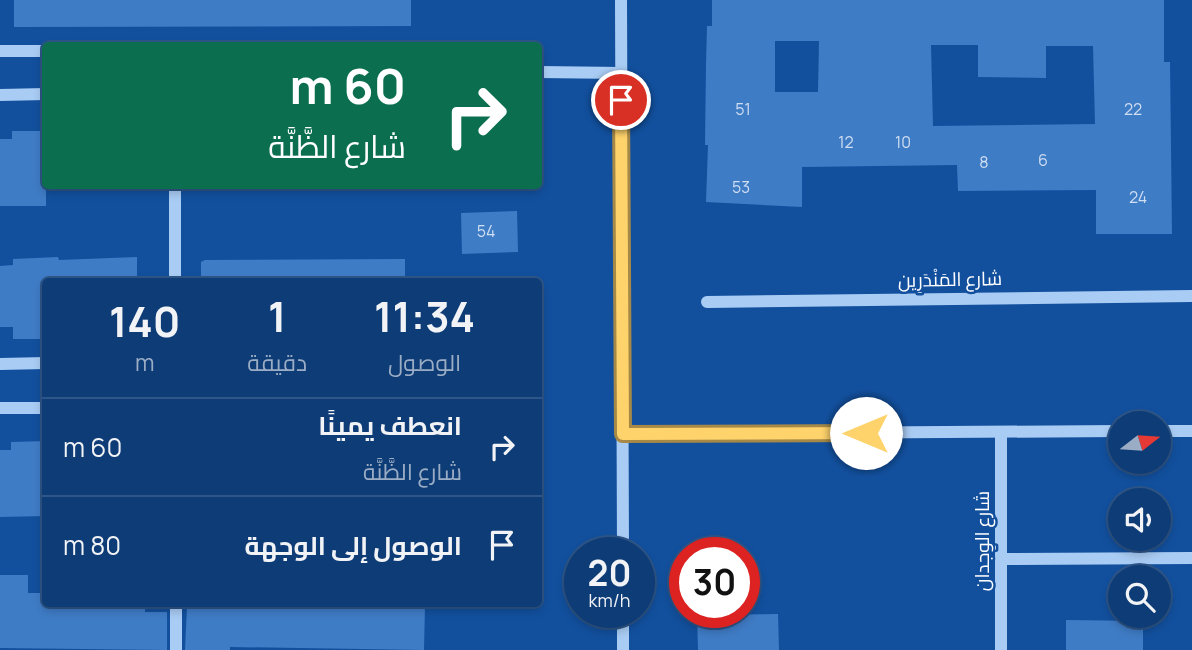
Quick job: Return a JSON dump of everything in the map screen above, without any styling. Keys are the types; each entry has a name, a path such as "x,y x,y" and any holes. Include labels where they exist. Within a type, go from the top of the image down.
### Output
{"street":[{"path":"621,0 623,537"},
{"path":"0,51 42,51"},
{"path":"542,72 621,73"},
{"path":"0,95 42,94"},
{"path":"175,189 175,278"},
{"name":"شارع المَنْدَرِين","path":"708,302 1192,296"},
{"path":"0,364 42,363"},
{"path":"0,408 42,408"},
{"path":"623,434 1108,431"},
{"path":"1171,431 1192,431"},
{"name":"شارع الوِجدان","path":"1001,432 1001,650"},
{"path":"1001,559 1192,558"},
{"path":"176,607 176,650"},
{"path":"623,628 623,650"}],"building":[{"path":"14,0 411,0 411,26 14,27"},
{"path":"712,0 1164,0 1164,62 1170,62 1172,234 1096,234 1096,190 958,191 957,165 802,167 802,207 706,202 707,26 712,26","holes":["775,41 819,41 818,92 775,92","931,45 978,45 978,77 1046,78 1046,46 1093,46 1095,124 933,126"]},
{"path":"12,131 42,131 42,189 46,189 46,206 0,206 0,139 12,139"},
{"path":"517,211 518,252 462,254 461,213"},
{"path":"137,257 137,278 42,278 42,339 13,339 13,327 0,327 0,266 13,265 13,259"},
{"path":"405,259 405,278 201,278 201,262"},
{"path":"42,441 42,516 0,517 0,450 11,450 11,442"},
{"path":"0,575 28,575 28,593 42,593 42,607 145,607 145,612 167,612 167,650 0,648"},
{"path":"187,607 425,607 424,650 230,647 230,650 185,650"},
{"path":"760,614 778,614 779,650 698,650 697,628 760,628"},
{"path":"1066,620 1108,621 1108,628 1143,628 1143,650 1066,650"}],"route":[{"path":"621,100 623,434 866,433"}]}
